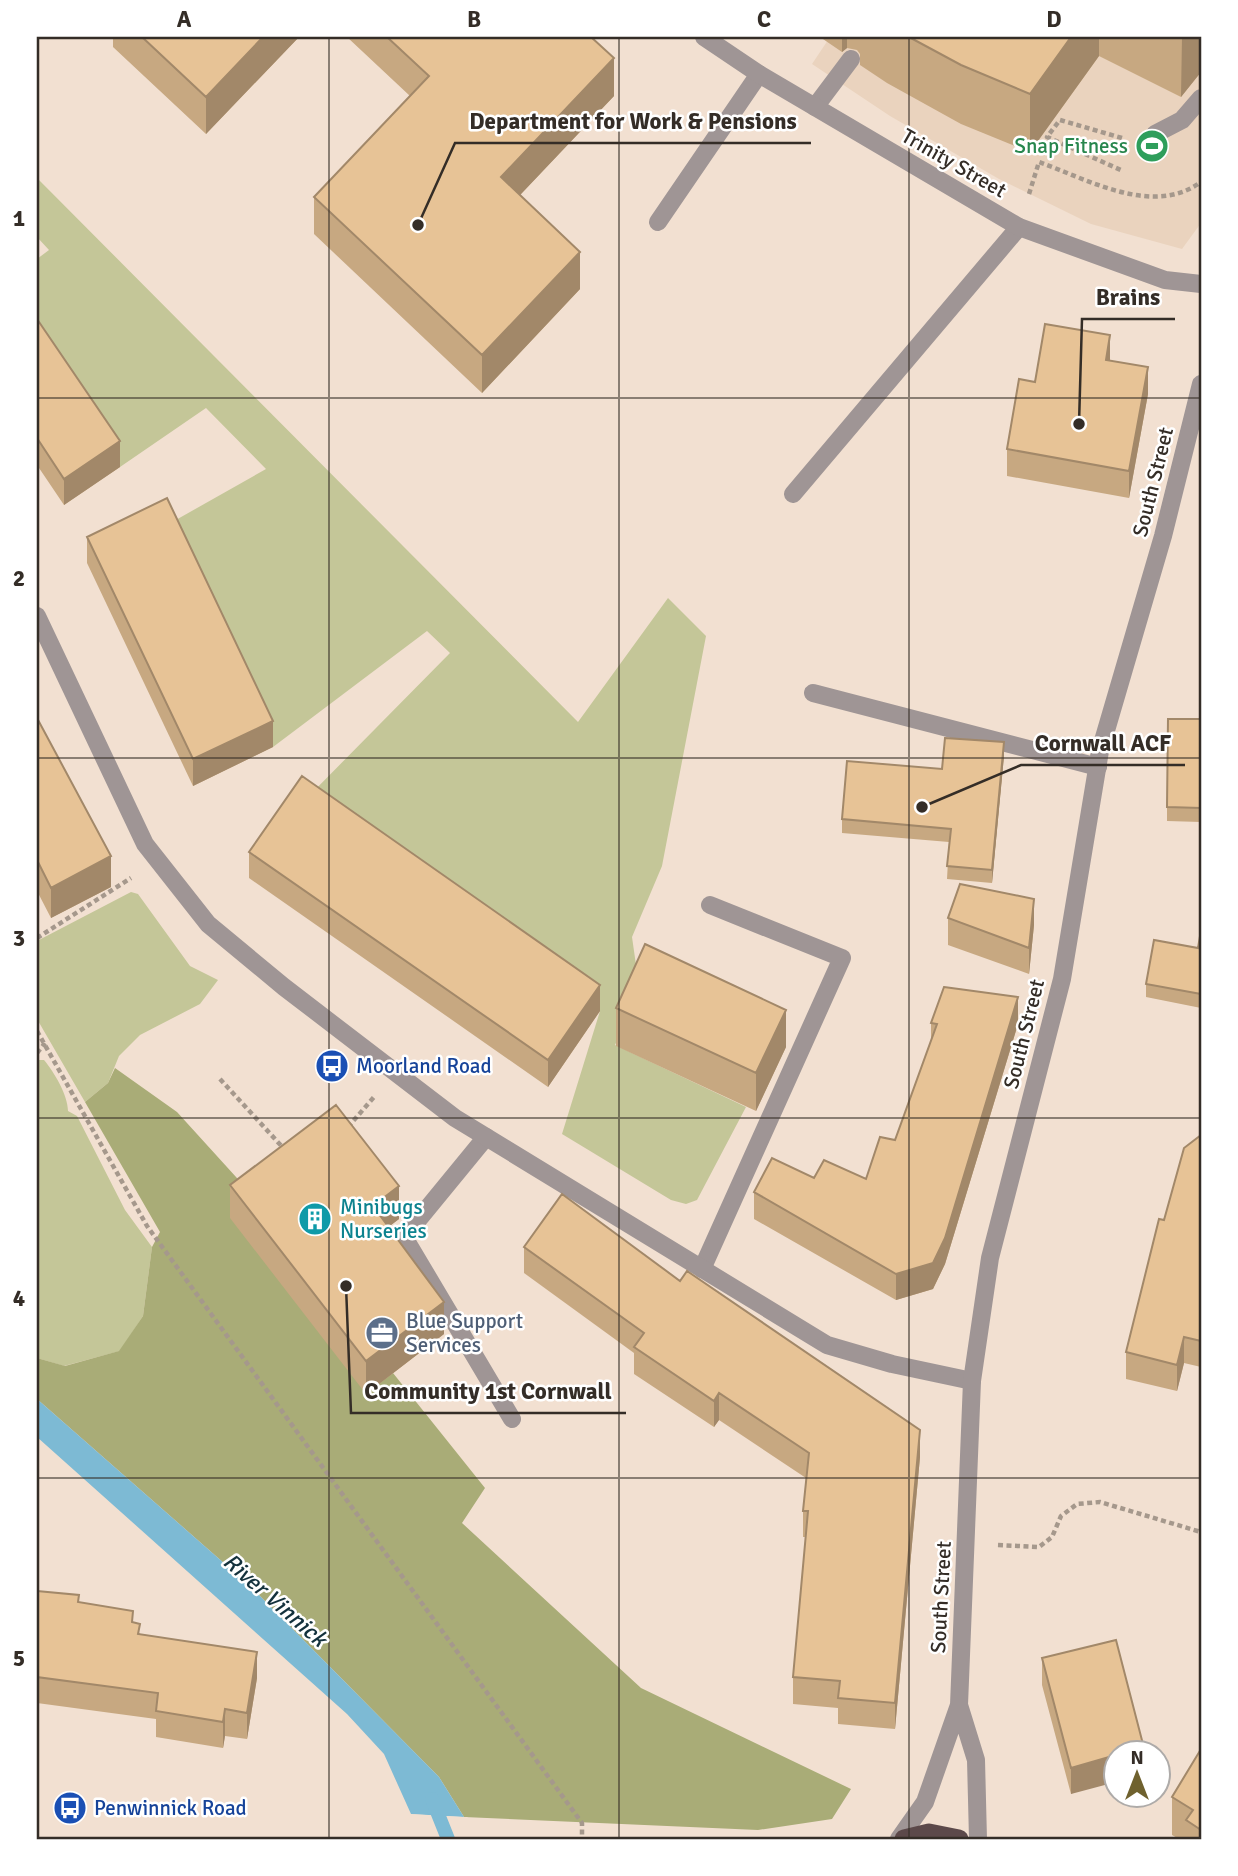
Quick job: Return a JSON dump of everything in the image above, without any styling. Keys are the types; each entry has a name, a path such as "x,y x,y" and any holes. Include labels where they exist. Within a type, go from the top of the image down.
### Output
{"highway":[{"path":"904,1839 929,1833 960,1839"}],"street":[{"name":"Trinity Street","path":"704,37 759,74 1018,227 1165,280 1201,284"},
{"path":"815,107 851,59"},
{"path":"658,222 759,74"},
{"path":"1155,134 1182,120 1201,98"},
{"path":"793,494 1018,227"},
{"name":"South Street","path":"899,1839 925,1802 959,1705 972,1381 990,1258 1062,979 1098,767 1163,536 1201,384"},
{"path":"37,616 145,844 208,924 455,1118 827,1345 891,1364 972,1381"},
{"path":"813,693 1098,767"},
{"path":"702,1269 842,958 710,905"},
{"path":"486,1137 404,1237 512,1419"},
{"name":"South Street","path":"959,1705 975,1760 978,1839"}],"path":[{"path":"1123,171 1047,137 1060,120 1147,145 1155,134"},
{"path":"1018,227 1039,162 1142,198 1189,191 1201,182"},
{"path":"37,938 158,860"},
{"path":"37,1031 147,1226 582,1823 582,1839"},
{"path":"37,1053 44,1043"},
{"path":"341,1137 395,1072"},
{"path":"220,1079 296,1161"},
{"path":"966,1543 1039,1547 1052,1537 1060,1516 1077,1504 1100,1502 1201,1532"}],"shaded area":[{"path":"830,37 1201,37 1201,223 1182,249 1091,224 999,179 890,116 812,64"}],"green space":[{"path":"37,178 578,722 668,598 706,636 662,866 632,937 640,993 615,1045 746,1107 697,1200 686,1204 671,1200 562,1134 600,1011 302,803 450,653 427,631 273,747 167,525 266,469 206,408 120,467 37,345 37,259 49,250 37,237"},
{"path":"131,892 138,894 190,966 218,980 200,1004 140,1035 119,1056 108,1083 85,1102 37,1019 37,941"},
{"path":"37,1060 44,1060 56,1077 66,1098 68,1111 77,1116 125,1210 152,1247 143,1316 120,1351 64,1366 37,1358"},
{"path":"115,1068 177,1112 256,1199 366,1393 393,1373 485,1488 462,1523 641,1688 851,1789 832,1819 758,1830 464,1817 439,1777 250,1586 37,1399 37,1358 65,1366 119,1351 143,1316 152,1247 160,1232 85,1102 108,1083"}],"water":[{"path":"37,1399 250,1586 439,1777 464,1817 411,1814 384,1754 347,1714 37,1437"}],"pier":[{"path":"407,1814 468,1817 464,1821 410,1817"}],"building":[{"path":"142,37 263,37 206,97"},
{"path":"387,37 591,37 614,58 501,177 580,252 482,355 314,197 429,76"},
{"path":"909,37 1071,37 1030,94 961,65"},
{"path":"37,319 120,441 64,479 37,438"},
{"path":"1045,324 1110,335 1106,360 1148,367 1129,471 1007,449 1019,379 1035,382"},
{"path":"167,498 273,721 193,759 87,537"},
{"path":"37,718 111,856 51,888 37,860"},
{"path":"1168,719 1201,719 1201,808 1167,807"},
{"path":"945,738 1004,742 992,870 947,866 951,829 842,819 847,761 942,769"},
{"path":"302,776 600,985 548,1060 249,852"},
{"path":"960,884 1034,899 1029,948 948,918"},
{"path":"1200,936 1201,994 1146,984 1154,940 1198,948"},
{"path":"645,944 786,1010 756,1073 616,1008"},
{"path":"944,987 1018,997 945,1238 933,1263 896,1274 754,1192 772,1158 814,1178 824,1160 866,1179 880,1137 895,1140 937,1024 931,1023"},
{"path":"336,1105 399,1186 373,1206 444,1302 366,1361 230,1185"},
{"path":"1201,1135 1201,1341 1184,1337 1177,1365 1126,1352 1159,1219 1164,1220 1184,1148"},
{"path":"562,1194 680,1281 687,1271 920,1430 895,1703 838,1698 840,1681 793,1677 808,1511 803,1511 809,1453 719,1393 714,1401 634,1347 644,1333 524,1247"},
{"path":"37,1591 79,1595 78,1602 133,1611 132,1622 140,1624 138,1634 257,1652 247,1713 225,1709 223,1722 156,1711 158,1693 37,1677"},
{"path":"1116,1640 1142,1740 1102,1740 1102,1759 1071,1768 1042,1658"},
{"path":"1201,1749 1201,1830 1186,1820 1193,1810 1172,1797"}],"waterway":[{"name":"River Vinnick","path":"432,1799 448,1839"}],"place":[{"name":"Snap Fitness","path":"1152,146"},
{"name":"Department for Work & Pensions","path":"418,225"},
{"name":"Brains","path":"1079,424"},
{"name":"Cornwall ACF","path":"922,807"},
{"name":"Moorland Road","path":"332,1066"},
{"name":"Minibugs Nurseries","path":"315,1219"},
{"name":"Community 1st Cornwall","path":"346,1286"},
{"name":"Blue Support Services","path":"382,1333"},
{"name":"Penwinnick Road","path":"70,1808"}]}
